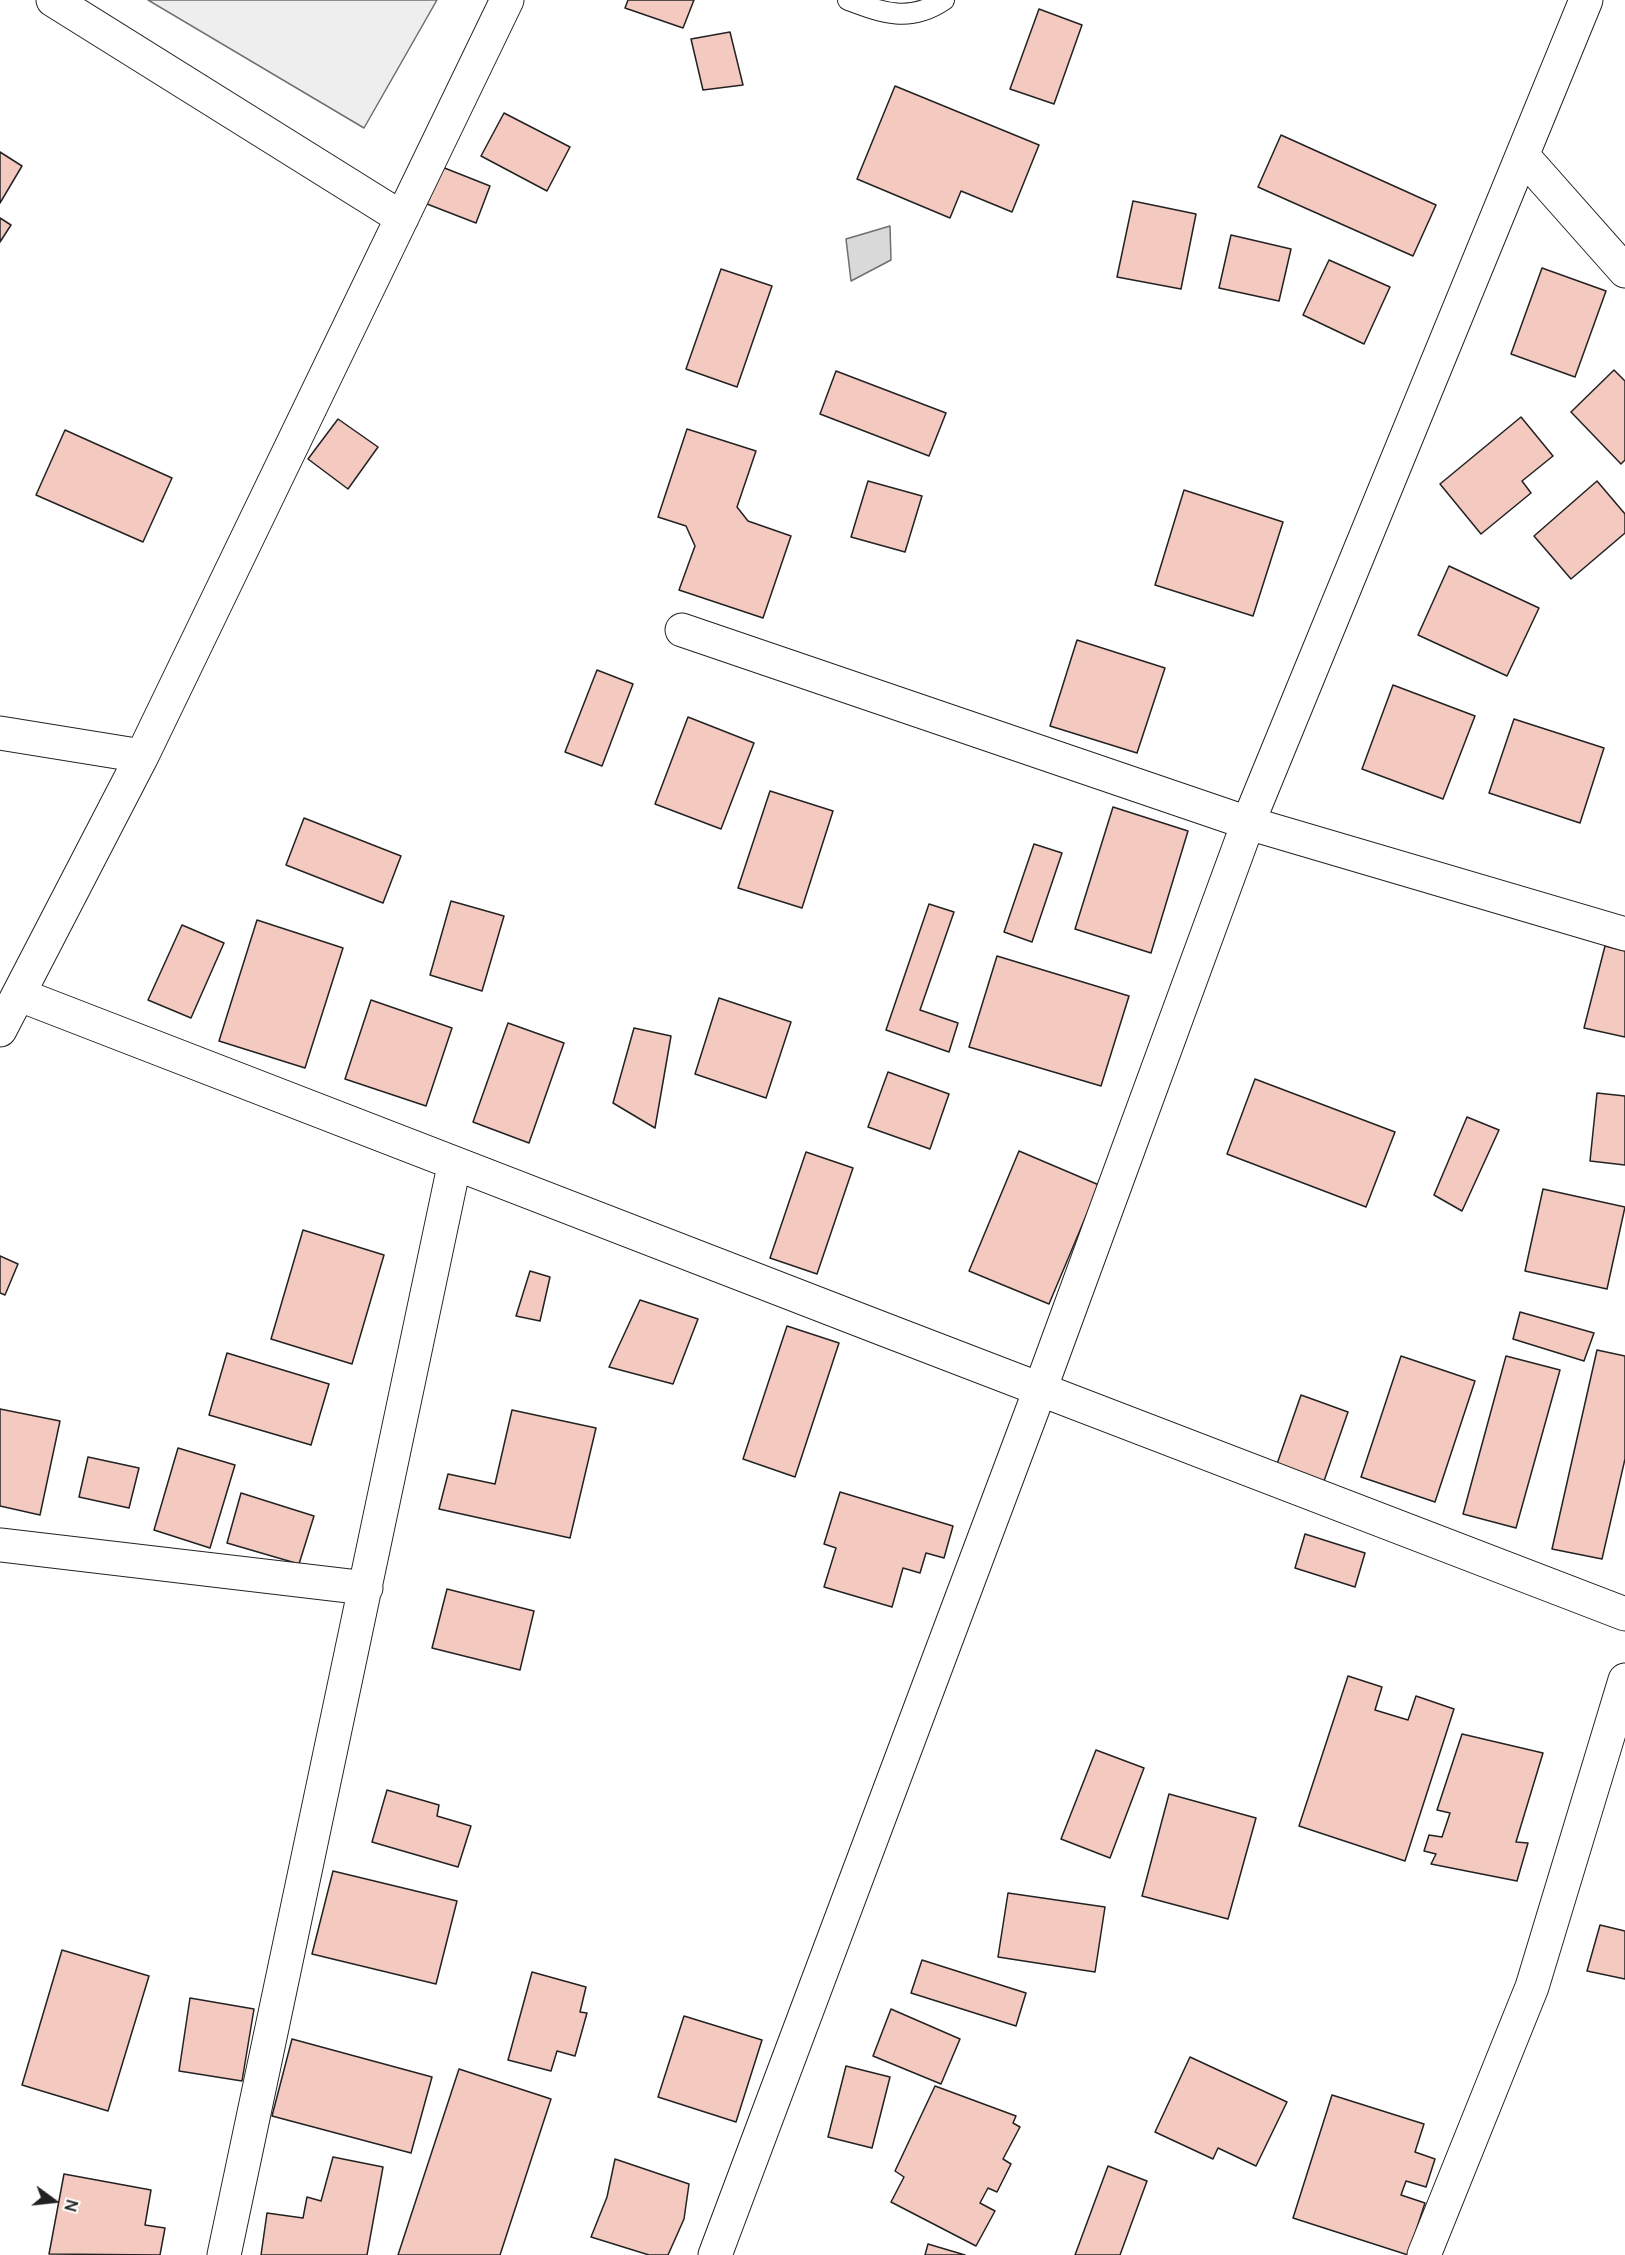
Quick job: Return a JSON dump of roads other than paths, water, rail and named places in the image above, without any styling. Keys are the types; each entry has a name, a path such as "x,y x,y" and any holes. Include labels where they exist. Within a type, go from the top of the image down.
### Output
{"street":[{"path":"53,0 402,218"},
{"path":"0,1030 142,756 507,0"},
{"path":"715,2255 1041,1387 1248,823 1586,0"},
{"path":"1523,156 1625,271"},
{"path":"682,630 1248,823 1625,934"},
{"path":"0,733 142,756"},
{"path":"20,995 454,1166 1041,1387 1625,1614"},
{"path":"224,2255 454,1166"},
{"path":"0,1545 366,1588"},
{"path":"1424,2255 1532,1987 1625,1680"}],"lane":[{"path":"848,0 886,15 927,12 944,0"}]}
